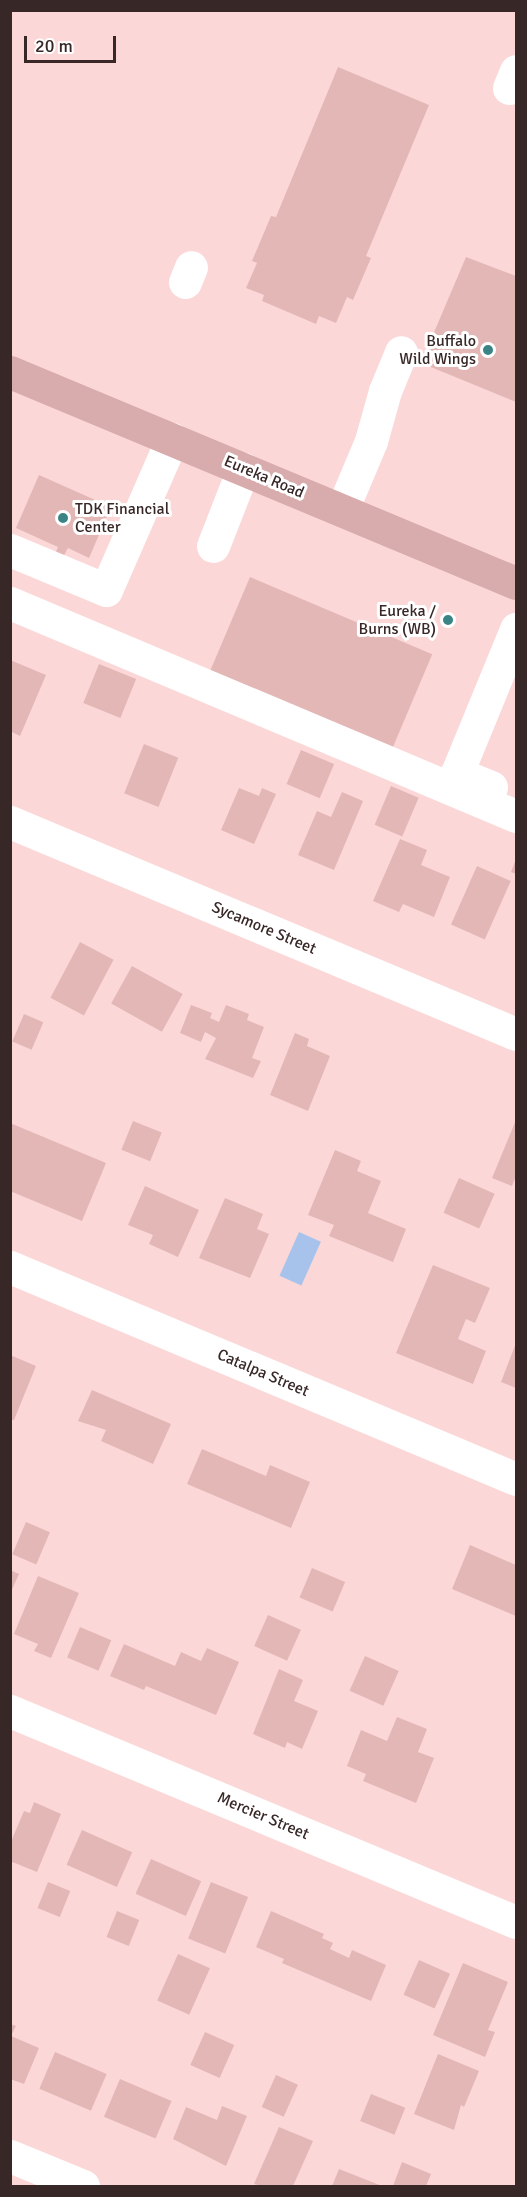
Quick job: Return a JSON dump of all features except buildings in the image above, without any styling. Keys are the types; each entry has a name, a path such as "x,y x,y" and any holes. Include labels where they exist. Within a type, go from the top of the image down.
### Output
{"main road":[{"name":"Eureka Road","path":"10,372 516,584"}],"street":[{"path":"342,510 371,441 384,392 401,352"},
{"path":"10,550 106,590 172,439"},
{"path":"213,546 243,469"},
{"path":"10,603 516,816"},
{"path":"516,629 457,773 516,798"},
{"name":"Sycamore Street","path":"10,822 516,1034"},
{"name":"Catalpa Street","path":"10,1267 516,1479"},
{"name":"Mercier Street","path":"10,1711 516,1922"},
{"path":"10,2156 83,2187"}],"water":[{"path":"299,1232 321,1242 301,1286 279,1276"}],"place":[{"name":"Buffalo Wild Wings","path":"488,350"},
{"name":"TDK Financial Center","path":"63,518"},
{"name":"Eureka / Burns (WB)","path":"448,620"}]}
